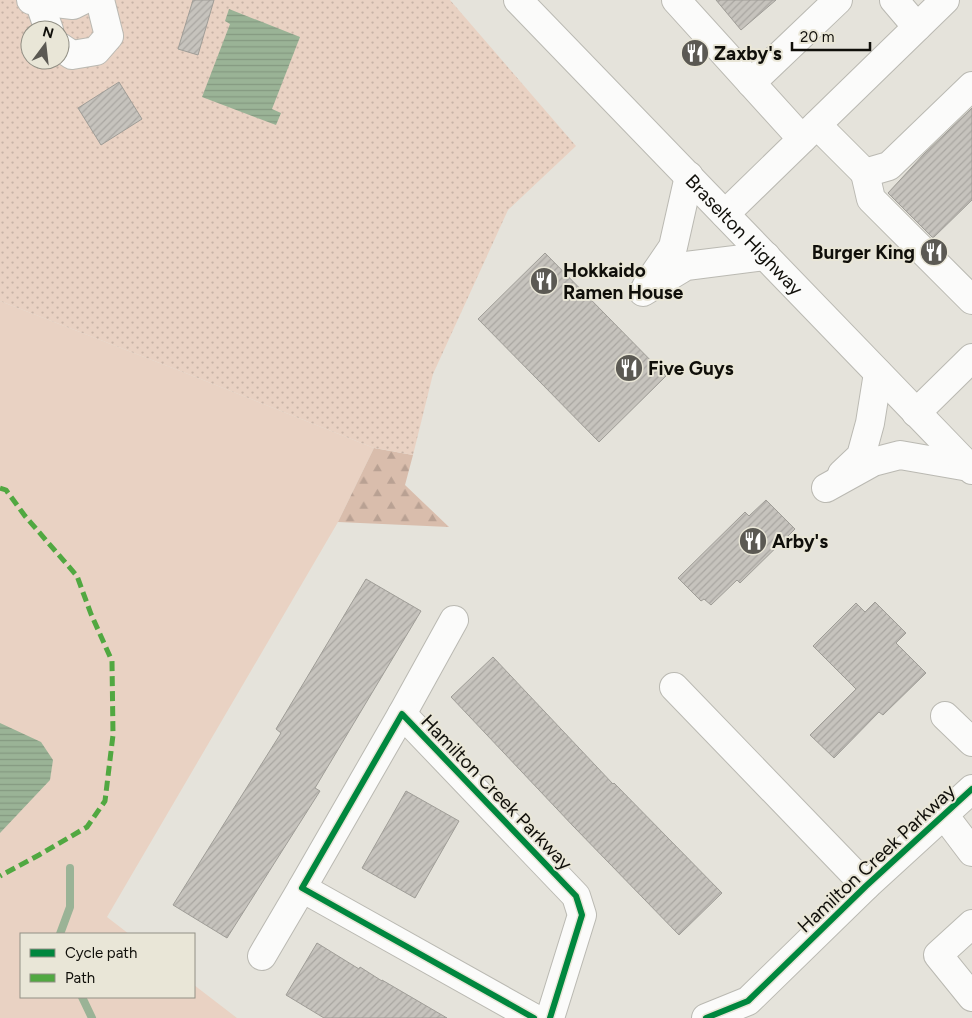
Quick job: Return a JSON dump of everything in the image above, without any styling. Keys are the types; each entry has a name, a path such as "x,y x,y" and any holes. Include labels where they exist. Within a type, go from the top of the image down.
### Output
{"street":[{"path":"35,0 73,5 83,0"},
{"path":"35,0 44,20"},
{"path":"70,54 96,52 109,36 100,0"},
{"name":"Braselton Highway","path":"518,0 970,468"},
{"path":"676,0 751,83 809,132 865,173 871,199 972,300"},
{"path":"751,83 838,0"},
{"path":"894,0 917,27"},
{"path":"725,214 945,0"},
{"path":"865,173 889,166 972,86"},
{"path":"689,176 673,247 643,292 686,266 766,256"},
{"path":"972,269 965,276 972,295"},
{"path":"916,413 972,358"},
{"path":"878,373 870,422 861,456 826,488 873,462 900,455 970,468"},
{"path":"402,714 454,620"},
{"path":"674,687 866,886"},
{"name":"Hamilton Creek Parkway","path":"262,956 402,714 576,896 582,915 550,1018"},
{"path":"945,716 972,742"},
{"name":"Hamilton Creek Parkway","path":"718,1016 748,1001 866,886 972,789"},
{"path":"944,815 972,852"},
{"path":"302,888 534,1018"},
{"path":"972,924 938,955 972,997"}],"shaded area":[{"path":"0,0 450,0 576,146 508,210 433,374 413,455 374,448 0,301"},
{"path":"229,9 300,37 272,109 281,113 276,125 202,97 230,24 225,21"},
{"path":"0,301 374,448 338,522 107,917 128,933 20,933 20,998 195,998 195,986 237,1018 0,1018"},
{"path":"0,723 41,742 53,760 50,780 0,833"}],"green space":[{"path":"374,448 413,455 405,485 449,527 338,522"}],"building":[{"path":"193,0 214,0 198,55 178,49"},
{"path":"716,0 776,0 741,30"},
{"path":"119,82 142,119 101,145 78,108"},
{"path":"972,108 972,200 933,238 888,193 924,154"},
{"path":"545,253 666,376 599,442 478,319"},
{"path":"766,500 795,529 740,583 737,580 711,605 704,599 701,601 678,578 745,512 749,516"},
{"path":"366,579 421,611 315,788 320,791 227,938 173,905 281,733 276,729"},
{"path":"875,602 906,633 896,643 926,673 883,715 879,712 834,758 810,735 856,689 813,646 856,603 865,612"},
{"path":"493,657 613,784 722,893 679,935 451,697"},
{"path":"406,791 459,821 415,898 362,868"},
{"path":"317,943 359,969 360,967 447,1018 324,1018 286,995"}],"waterway":[{"path":"60,933 70,907 70,868"},
{"path":"82,998 92,1018"}],"marked path":[{"path":"0,488 6,490 25,516 77,576 91,614 112,661 113,735 105,801 87,827 0,876"}],"cycle path":[{"path":"534,1018 302,888 402,714 576,896 582,915 550,1018"},
{"path":"706,1018 748,1001 866,886 972,789"}],"place":[{"name":"Zaxby's","path":"695,53"},
{"name":"Burger King","path":"934,252"},
{"name":"Hokkaido Ramen House","path":"544,281"},
{"name":"Five Guys","path":"629,368"},
{"name":"Arby's","path":"753,541"}]}
